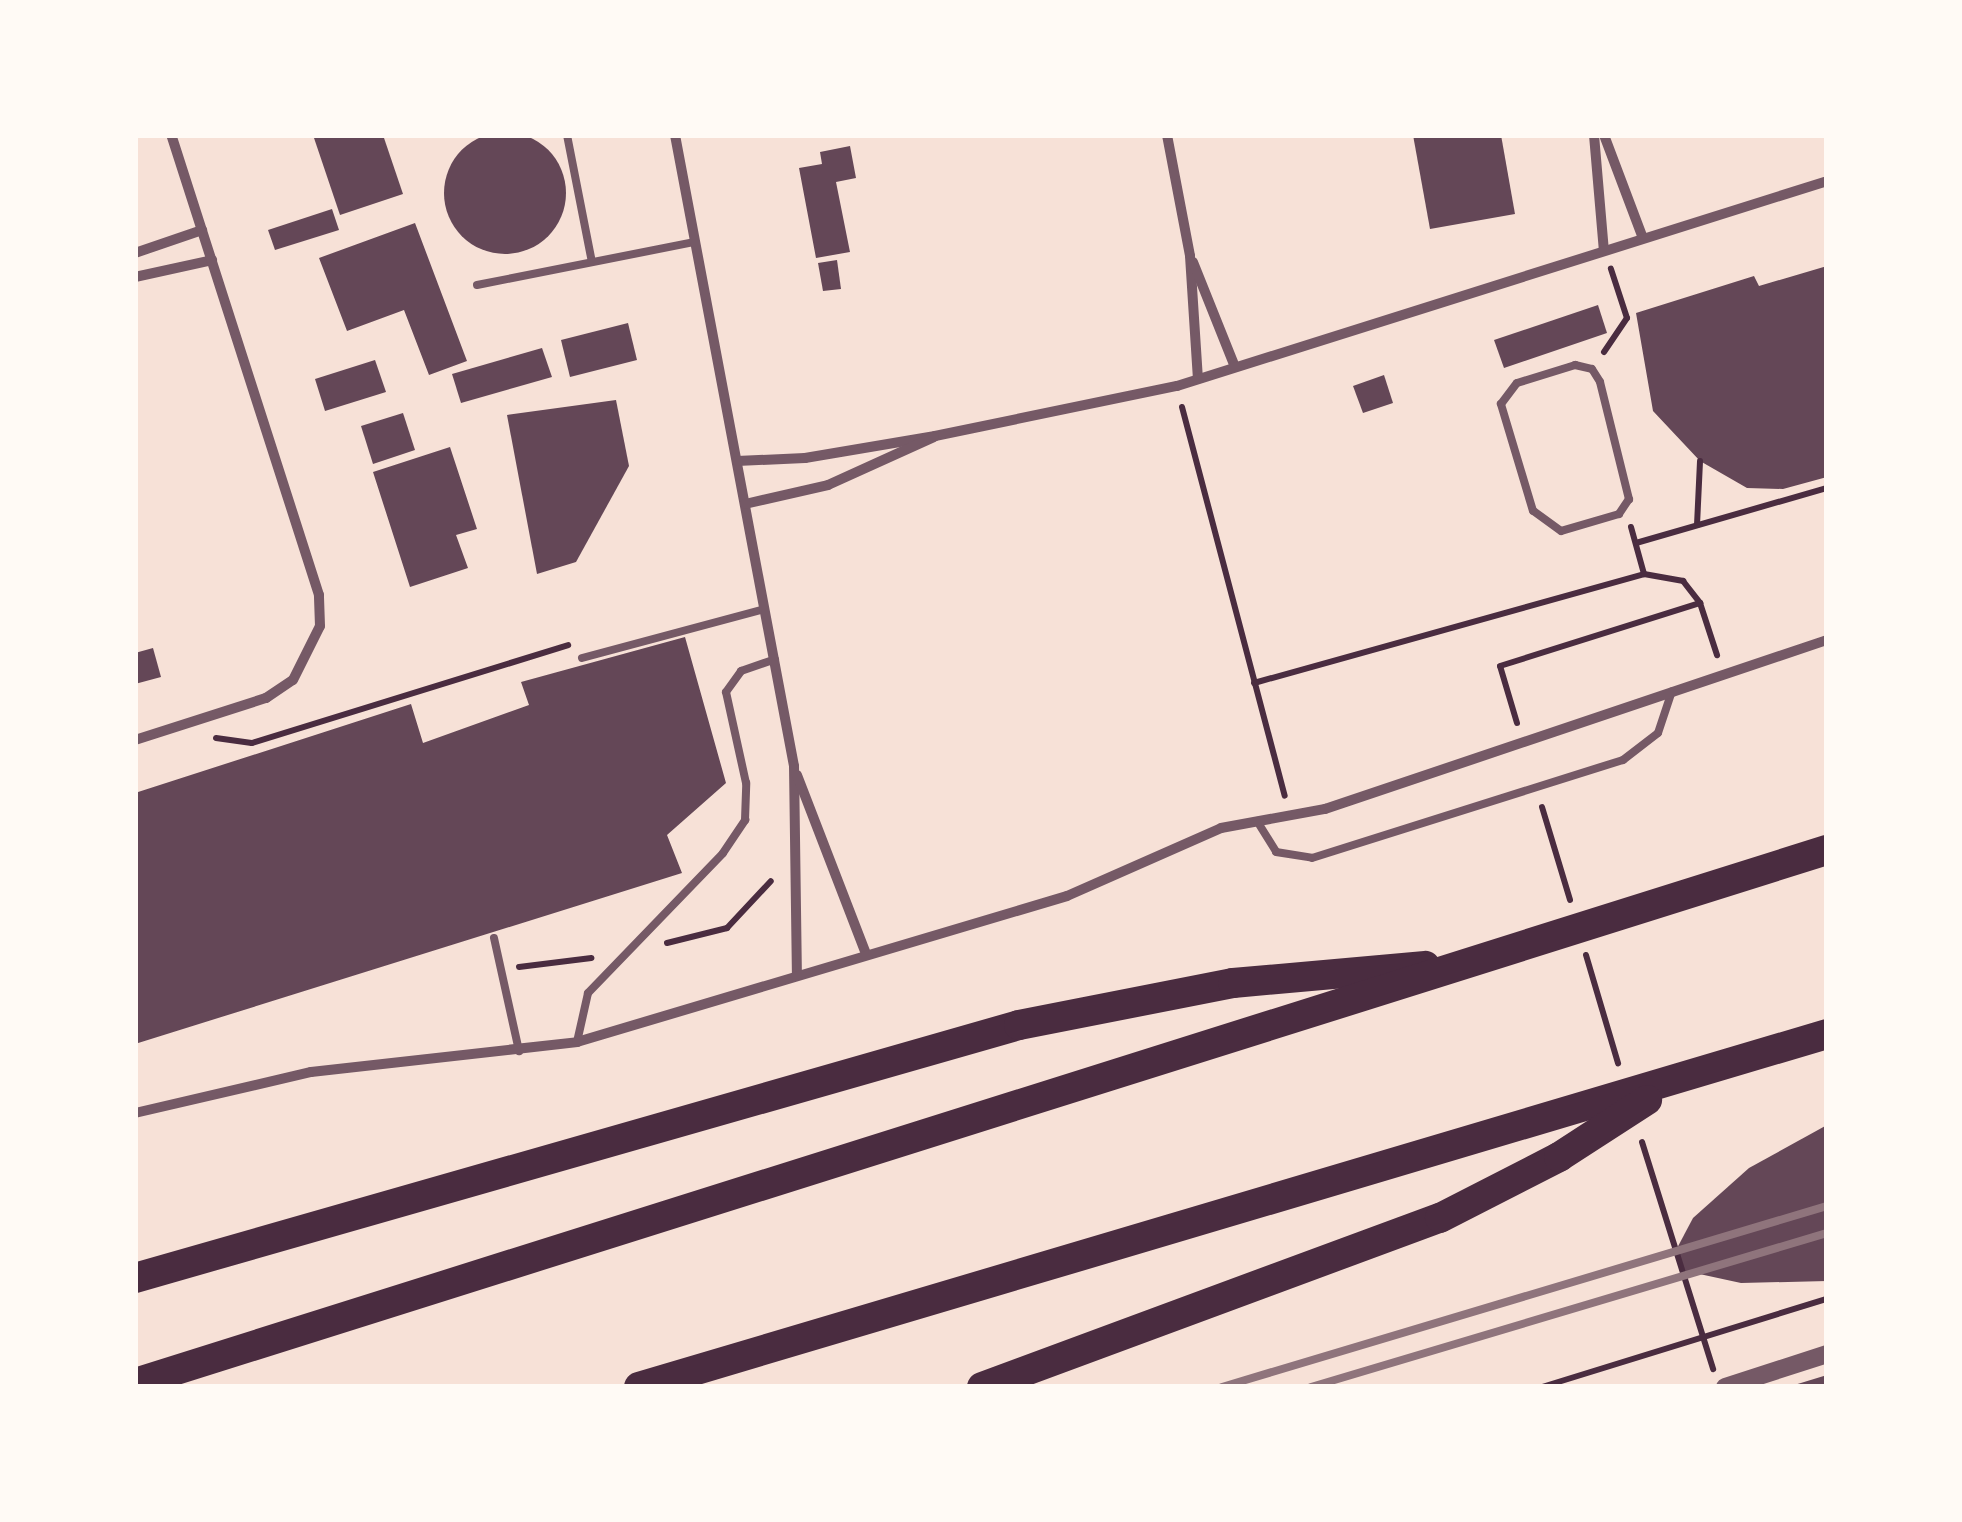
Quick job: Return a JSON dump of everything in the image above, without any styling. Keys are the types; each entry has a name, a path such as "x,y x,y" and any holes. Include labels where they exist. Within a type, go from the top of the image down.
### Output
{"highway":[{"path":"135,1383 1827,850"},
{"path":"135,1278 1019,1025 1233,983 1341,969 1468,964"},
{"path":"640,1387 1670,1084 1827,1034"},
{"path":"982,1387 1440,1218 1558,1157 1670,1084"}],"street":[{"path":"135,740 266,698 293,680 311,654 320,626 318,595 172,135"},
{"path":"675,135 795,769 797,974"},
{"path":"1167,135 1190,256 1198,380"},
{"path":"1594,135 1604,251"},
{"path":"1604,135 1644,238"},
{"path":"737,461 804,458 935,436 1177,386 1827,181"},
{"path":"135,253 202,230"},
{"path":"1190,256 1235,368"},
{"path":"135,277 212,260"},
{"path":"745,504 828,486 935,436"},
{"path":"135,1112 311,1072 520,1052 576,1042 1082,891 1187,840 1290,816 1827,640"},
{"path":"795,769 866,954"},
{"path":"1723,1387 1827,1354"}],"lane":[{"path":"567,135 592,262"},
{"path":"477,286 695,242"},
{"path":"1575,365 1592,369 1628,489 1625,507 1561,530 1544,525 1533,511 1502,413 1502,396 1517,384 1575,365"},
{"path":"582,658 765,609"},
{"path":"576,1042 588,993 723,853 745,820 746,783 726,692 741,671 775,659"},
{"path":"1257,822 1276,852 1312,858 1623,760 1658,733 1672,691"},
{"path":"494,938 520,1052"}],"path":[{"path":"1592,369 1627,318 1604,251"},
{"path":"1177,386 1290,816"},
{"path":"1697,526 1700,461"},
{"path":"1636,543 1827,488"},
{"path":"1625,507 1644,574"},
{"path":"1254,683 1644,574 1682,581 1700,603 1723,674"},
{"path":"1500,666 1700,603"},
{"path":"197,720 221,741 252,743 576,642"},
{"path":"1669,1235 1700,1338 1723,1387"},
{"path":"1542,1387 1827,1300"}],"building":[{"path":"505,132 528,137 548,150 561,170 566,193 561,216 548,236 528,249 505,254 482,249 462,236 449,216 444,193 449,170 462,150 482,137"},
{"path":"313,135 383,135 403,194 340,215"},
{"path":"1413,135 1501,135 1515,214 1430,229"},
{"path":"850,146 856,178 836,182 850,252 816,258 799,168 822,164 820,152"},
{"path":"332,209 339,230 275,250 268,230"},
{"path":"415,223 467,361 429,375 404,310 347,331 319,258"},
{"path":"837,260 841,289 823,291 818,263"},
{"path":"1827,266 1827,477 1783,489 1747,488 1700,461 1653,411 1636,313 1754,276 1759,286"},
{"path":"1598,305 1607,333 1504,368 1494,340"},
{"path":"628,323 637,360 570,377 561,340"},
{"path":"542,348 552,377 461,403 452,374"},
{"path":"375,360 386,392 325,411 315,379"},
{"path":"1384,375 1393,403 1363,413 1353,386"},
{"path":"616,400 629,466 576,562 537,574 507,415"},
{"path":"403,413 415,450 373,464 361,426"},
{"path":"450,447 477,529 456,535 468,568 410,587 373,472"},
{"path":"685,637 726,783 667,835 682,873 135,1044 135,793 411,704 423,743 529,705 521,682"},
{"path":"153,648 161,677 135,684 135,653"},
{"path":"1827,1125 1827,1281 1741,1283 1681,1270 1675,1252 1693,1218 1749,1168"},
{"path":"1827,1375 1827,1387 1791,1387 1791,1386"}],"railway":[{"path":"1222,1387 1827,1206"},
{"path":"1311,1387 1827,1233"}]}
